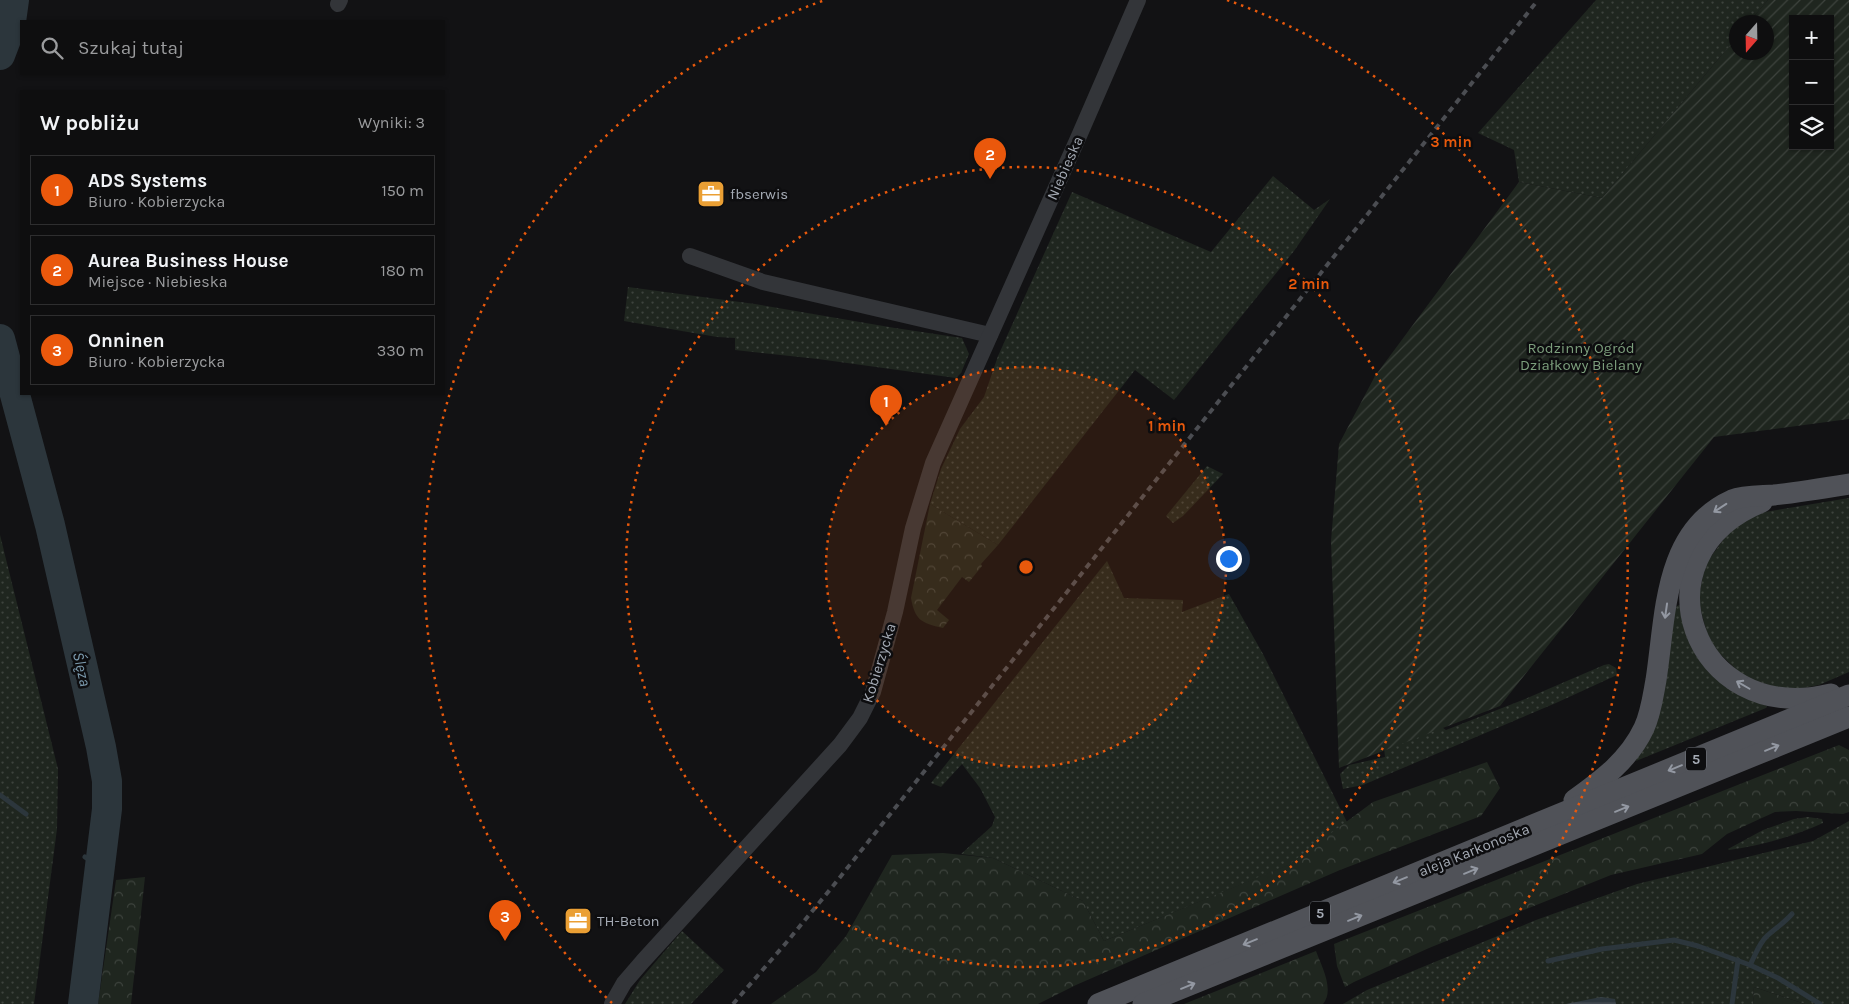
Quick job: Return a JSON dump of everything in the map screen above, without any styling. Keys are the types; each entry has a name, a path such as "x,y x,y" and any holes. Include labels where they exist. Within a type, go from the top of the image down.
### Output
{"main road":[{"path":"1543,822 1615,769 1641,735 1652,706 1672,572 1682,548 1693,530 1713,512 1735,499 1849,484"},
{"path":"1783,494 1745,509 1714,535 1705,547 1694,571 1690,600 1692,620 1698,639 1712,661 1725,674 1741,685 1759,693 1781,699 1796,699 1817,698 1849,690"},
{"name":"aleja Karkonoska","path":"1098,1004 1849,695"},
{"name":"aleja Karkonoska","path":"1143,1004 1849,717"},
{"path":"1806,734 1849,727"}],"street":[{"name":"Niebieska","path":"990,335 1138,0"},
{"path":"690,256 763,282 990,335"},
{"name":"Kobierzycka","path":"612,1004 624,983 643,961 840,745 860,718 874,692 895,612 913,528 926,483 933,463 990,335"}],"green space":[{"path":"1596,0 1768,0 1755,15 1729,15 1729,46 1602,198 1519,182 1514,150 1478,133"},
{"name":"Rodzinny Ogród Działkowy Bielany","path":"1768,0 1849,0 1849,419 1714,437 1500,706 1339,768 1331,541 1339,444 1375,376 1519,182 1602,198 1729,46 1729,60 1774,60 1774,15 1755,15"},
{"path":"1273,176 1314,210 1330,199 1294,251 1174,400 1135,370 998,545 930,504 941,469 960,429 984,397 998,356 1072,192 1211,252"},
{"path":"628,287 755,304 962,338 969,354 961,373 956,378 818,359 735,350 735,338 717,337 624,321"},
{"path":"1207,466 1223,474 1183,516 1173,523 1166,516"},
{"path":"1849,498 1849,672 1819,685 1789,691 1745,678 1710,644 1698,600 1705,565 1731,529 1759,513"},
{"path":"930,504 998,545 981,564 982,566 969,582 962,577 937,610 949,620 943,628 920,619 917,616 911,598"},
{"path":"0,535 58,769 57,829 34,1004 0,1004"},
{"path":"1107,561 1124,598 1183,600 1182,612 1229,594 1263,654 1347,822 1289,865 1104,941 1083,901 993,858 961,854 992,826 995,817 980,788 962,764 941,787 931,783"},
{"path":"1679,605 1681,606 1684,625 1690,642 1708,670 1734,691 1767,706 1636,761 1674,608"},
{"path":"1609,664 1616,668 1617,675 1363,785 1343,789 1340,774 1349,765 1385,757 1379,702 1391,692 1446,730"},
{"path":"1839,745 1849,750 1849,812 1843,814 1796,811 1775,812 1727,834 1702,854 1611,875 1429,948 1345,987 1337,966 1334,944"},
{"path":"1487,762 1500,788 1481,816 1340,870 1076,985 1038,1004 771,1004 816,972 846,936 892,855 943,853 993,858 1083,901 1104,941 1288,865 1373,802"},
{"path":"1808,817 1822,819 1823,823 1777,840 1753,846 1728,849 1763,830 1794,819"},
{"path":"1849,821 1849,1004 1805,1004 1754,987 1753,1004 1343,1004 1367,990 1536,920 1637,884 1813,841"},
{"path":"145,877 131,1004 98,1004 116,880"},
{"path":"682,931 724,970 691,1004 625,1004 640,980"},
{"path":"1316,951 1324,970 1328,992 1323,1004 1184,1004"},
{"path":"1754,987 1805,1004 1753,1004"}],"shaded area":[{"path":"1601,997 1615,999 1616,1004 1566,1004"}],"waterway":[{"name":"Ślęza","path":"0,55 10,29 14,0"},
{"name":"Ślęza","path":"0,339 50,525 101,747 107,781 107,809 83,1004"},
{"path":"0,795 26,814"},
{"path":"85,857 100,867"},
{"path":"1750,965 1764,939 1792,914"},
{"path":"1548,961 1602,949 1674,940 1698,946 1750,965 1778,978 1820,1004"},
{"path":"1732,1004 1738,960"}],"railway":[{"path":"733,1004 833,886 1538,0"}],"place":[{"name":"Aurea Business House","path":"990,179"},
{"name":"fbserwis","path":"711,194"},
{"name":"ADS Systems","path":"886,426"},
{"name":"TH-Beton","path":"578,921"},
{"name":"Onninen","path":"505,941"}]}
